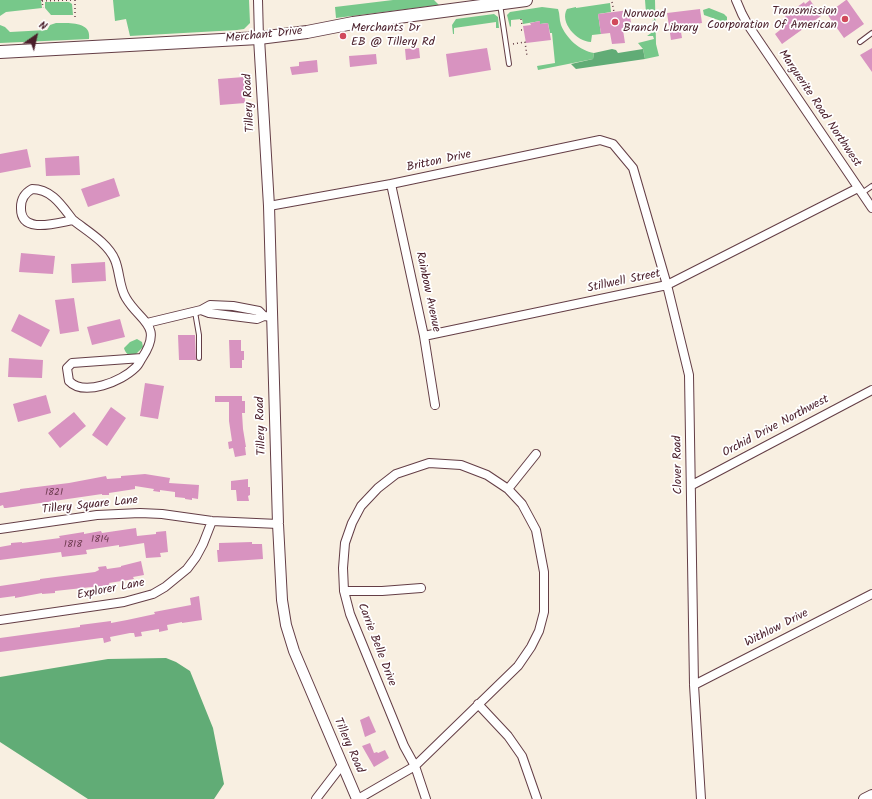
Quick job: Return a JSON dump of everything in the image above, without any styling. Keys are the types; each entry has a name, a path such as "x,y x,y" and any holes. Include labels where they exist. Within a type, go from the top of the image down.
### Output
{"main road":[{"name":"Merchant Drive","path":"0,52 259,38 307,32 353,23 526,0"}],"street":[{"path":"258,0 259,38"},
{"name":"Marguerite Road Northwest","path":"736,0 748,25 872,208"},
{"name":"Tillery Road","path":"259,38 269,206 268,316 282,600 286,625 294,651 357,799"},
{"name":"Britton Drive","path":"269,206 391,184 600,140 614,144"},
{"name":"Clover Road","path":"614,144 633,168 667,285 689,375 692,485 694,684 701,799"},
{"name":"Rainbow Avenue","path":"391,184 424,336 435,405"},
{"path":"73,220 40,226 32,225 26,221 21,213 21,201 27,192 32,189 40,189 56,198 73,220 106,247 115,259 121,280 122,290 126,299 147,323 151,339 149,348 136,368 117,381 103,386 78,387 69,381 67,368 72,363 142,358"},
{"name":"Stillwell Street","path":"424,336 667,285 860,191"},
{"path":"147,323 198,311 257,319 268,316"},
{"name":"Orchid Drive Northwest","path":"692,485 872,390"},
{"path":"508,489 536,454"},
{"name":"Carrie Belle Drive","path":"357,799 415,766 518,666 531,648 539,631 544,612 544,572 536,530 522,504 508,489 487,475 461,465 429,463 396,474 378,488 361,506 352,523 345,544 343,568 344,591 350,614 404,746 415,766"},
{"name":"Tillery Square Lane","path":"0,529 97,515 140,512 212,521 278,524"},
{"name":"Explorer Lane","path":"0,620 124,602 153,594 165,587 187,569 203,544 212,521"},
{"path":"344,591 382,591 421,588"},
{"name":"Withlow Drive","path":"694,684 872,594"},
{"path":"478,704 508,736 522,756 537,799"},
{"path":"316,799 342,765"},
{"path":"415,766 426,799"},
{"path":"864,799 872,795"}],"lane":[{"path":"500,4 509,64"},
{"path":"860,42 872,33"},
{"path":"860,191 872,186"},
{"path":"198,311 199,358"}],"path":[{"path":"43,8 42,0 74,0 75,20"},
{"path":"612,2 614,12"},
{"path":"521,19 522,25"},
{"path":"514,44 524,42 527,56"}],"green space":[{"path":"0,0 41,0 42,8 6,12 0,16"},
{"path":"113,0 249,0 250,23 244,29 237,30 130,36 126,19 115,21"},
{"path":"393,0 434,0 439,5 336,18 335,7"},
{"path":"645,0 655,0 656,44 659,56 645,59 643,49 638,43 654,39 653,36 647,36 654,31 654,23 652,21 654,20 654,14 652,10 646,13"},
{"path":"45,2 69,2 72,4 73,15 51,15 45,8"},
{"path":"610,3 611,12 598,14 601,34 592,35 591,42 580,39 567,25 565,14 567,9"},
{"path":"542,7 558,9 561,25 566,35 579,47 594,53 593,59 538,70 537,66 555,63 552,33 550,33 548,23 540,24 540,21 523,24 522,19 511,20 510,27 507,15 510,12"},
{"path":"709,8 724,14 727,17 727,21 724,22 704,15 703,10"},
{"path":"494,14 498,17 499,28 496,28 496,22 454,28 453,34 452,25 456,19"},
{"path":"56,23 73,23 83,26 89,33 89,39 0,43 0,25 5,27 10,32 47,30 50,25"},
{"path":"612,49 616,50 618,53 643,49 645,59 576,69 571,64 593,59 594,53"},
{"path":"137,339 142,342 143,347 134,356 129,355 126,353 124,348 130,342"},
{"path":"166,658 176,662 190,671 213,728 224,784 214,799 88,799 0,742 0,677 108,659"}],"building":[{"path":"810,0 821,16 782,44 775,34 785,26 781,20 804,2 805,4"},
{"name":"Transmission Coorporation Of American","path":"846,0 864,24 844,38 827,14"},
{"path":"700,9 702,23 680,26 682,38 671,40 667,13"},
{"name":"Norwood Branch Library","path":"629,10 632,29 623,30 625,43 612,44 610,33 601,34 598,14"},
{"path":"540,21 540,24 548,23 551,40 526,43 523,26 531,25 530,23"},
{"path":"419,48 420,58 406,60 405,49"},
{"path":"487,48 491,70 449,77 446,54"},
{"path":"872,48 872,72 860,55"},
{"path":"376,54 377,64 350,67 349,56"},
{"path":"317,60 318,72 292,75 290,67 299,66 299,62"},
{"path":"244,77 245,103 220,105 218,79"},
{"path":"27,149 31,167 0,173 0,154"},
{"path":"79,156 80,175 46,176 45,158"},
{"path":"114,178 120,196 88,207 81,189"},
{"path":"21,253 55,256 53,274 19,272"},
{"path":"105,262 106,281 72,283 71,264"},
{"path":"74,298 79,331 60,334 55,300"},
{"path":"19,314 50,330 41,347 11,331"},
{"path":"120,319 125,337 92,345 87,327"},
{"path":"178,335 195,335 196,360 179,360"},
{"path":"229,340 241,340 241,351 244,351 242,368 230,368"},
{"path":"9,358 43,360 42,378 8,377"},
{"path":"145,383 164,386 158,419 140,416"},
{"path":"46,395 51,413 18,422 13,404"},
{"path":"215,396 242,396 242,401 245,401 245,413 242,413 246,455 235,457 233,448 229,449 228,442 232,441 229,421 229,402 215,402"},
{"path":"111,407 126,418 107,446 92,435"},
{"path":"74,412 86,426 60,448 48,433"},
{"path":"145,474 170,478 169,483 199,485 198,499 192,498 192,500 175,497 175,492 160,490 160,492 153,491 154,489 135,486 135,489 109,493 109,495 102,494 6,508 4,508 3,505 0,506 0,493 106,476 107,479"},
{"path":"248,479 248,487 250,487 250,495 248,496 249,501 237,501 236,490 231,490 231,481"},
{"path":"136,528 137,536 156,534 156,532 166,531 168,552 160,553 161,557 146,558 144,543 86,550 87,554 62,557 61,552 0,560 0,547 11,545 11,543 60,538 59,536 84,532 84,534 101,531 102,533"},
{"path":"252,542 252,544 262,544 263,559 218,562 217,550 219,550 219,543"},
{"path":"141,561 144,575 133,577 134,579 109,583 110,585 55,591 55,593 42,593 15,598 15,596 0,598 0,586 95,572 99,570 98,567 106,566 107,569 121,567"},
{"path":"199,596 202,620 167,625 168,630 159,632 159,629 141,632 142,636 135,637 134,633 130,633 110,637 111,641 104,643 103,638 101,638 0,652 0,638 80,627 80,625 111,621 111,623 127,620 155,614 154,612 191,605 190,598"},
{"path":"369,716 376,732 365,737 360,720"},
{"path":"370,743 374,753 385,750 389,758 374,767 362,746"}],"place":[{"name":"Transmission Coorporation Of American","path":"845,19"},
{"name":"Norwood Branch Library","path":"615,22"},
{"name":"Merchants Dr EB @ Tillery Rd","path":"343,36"}]}
